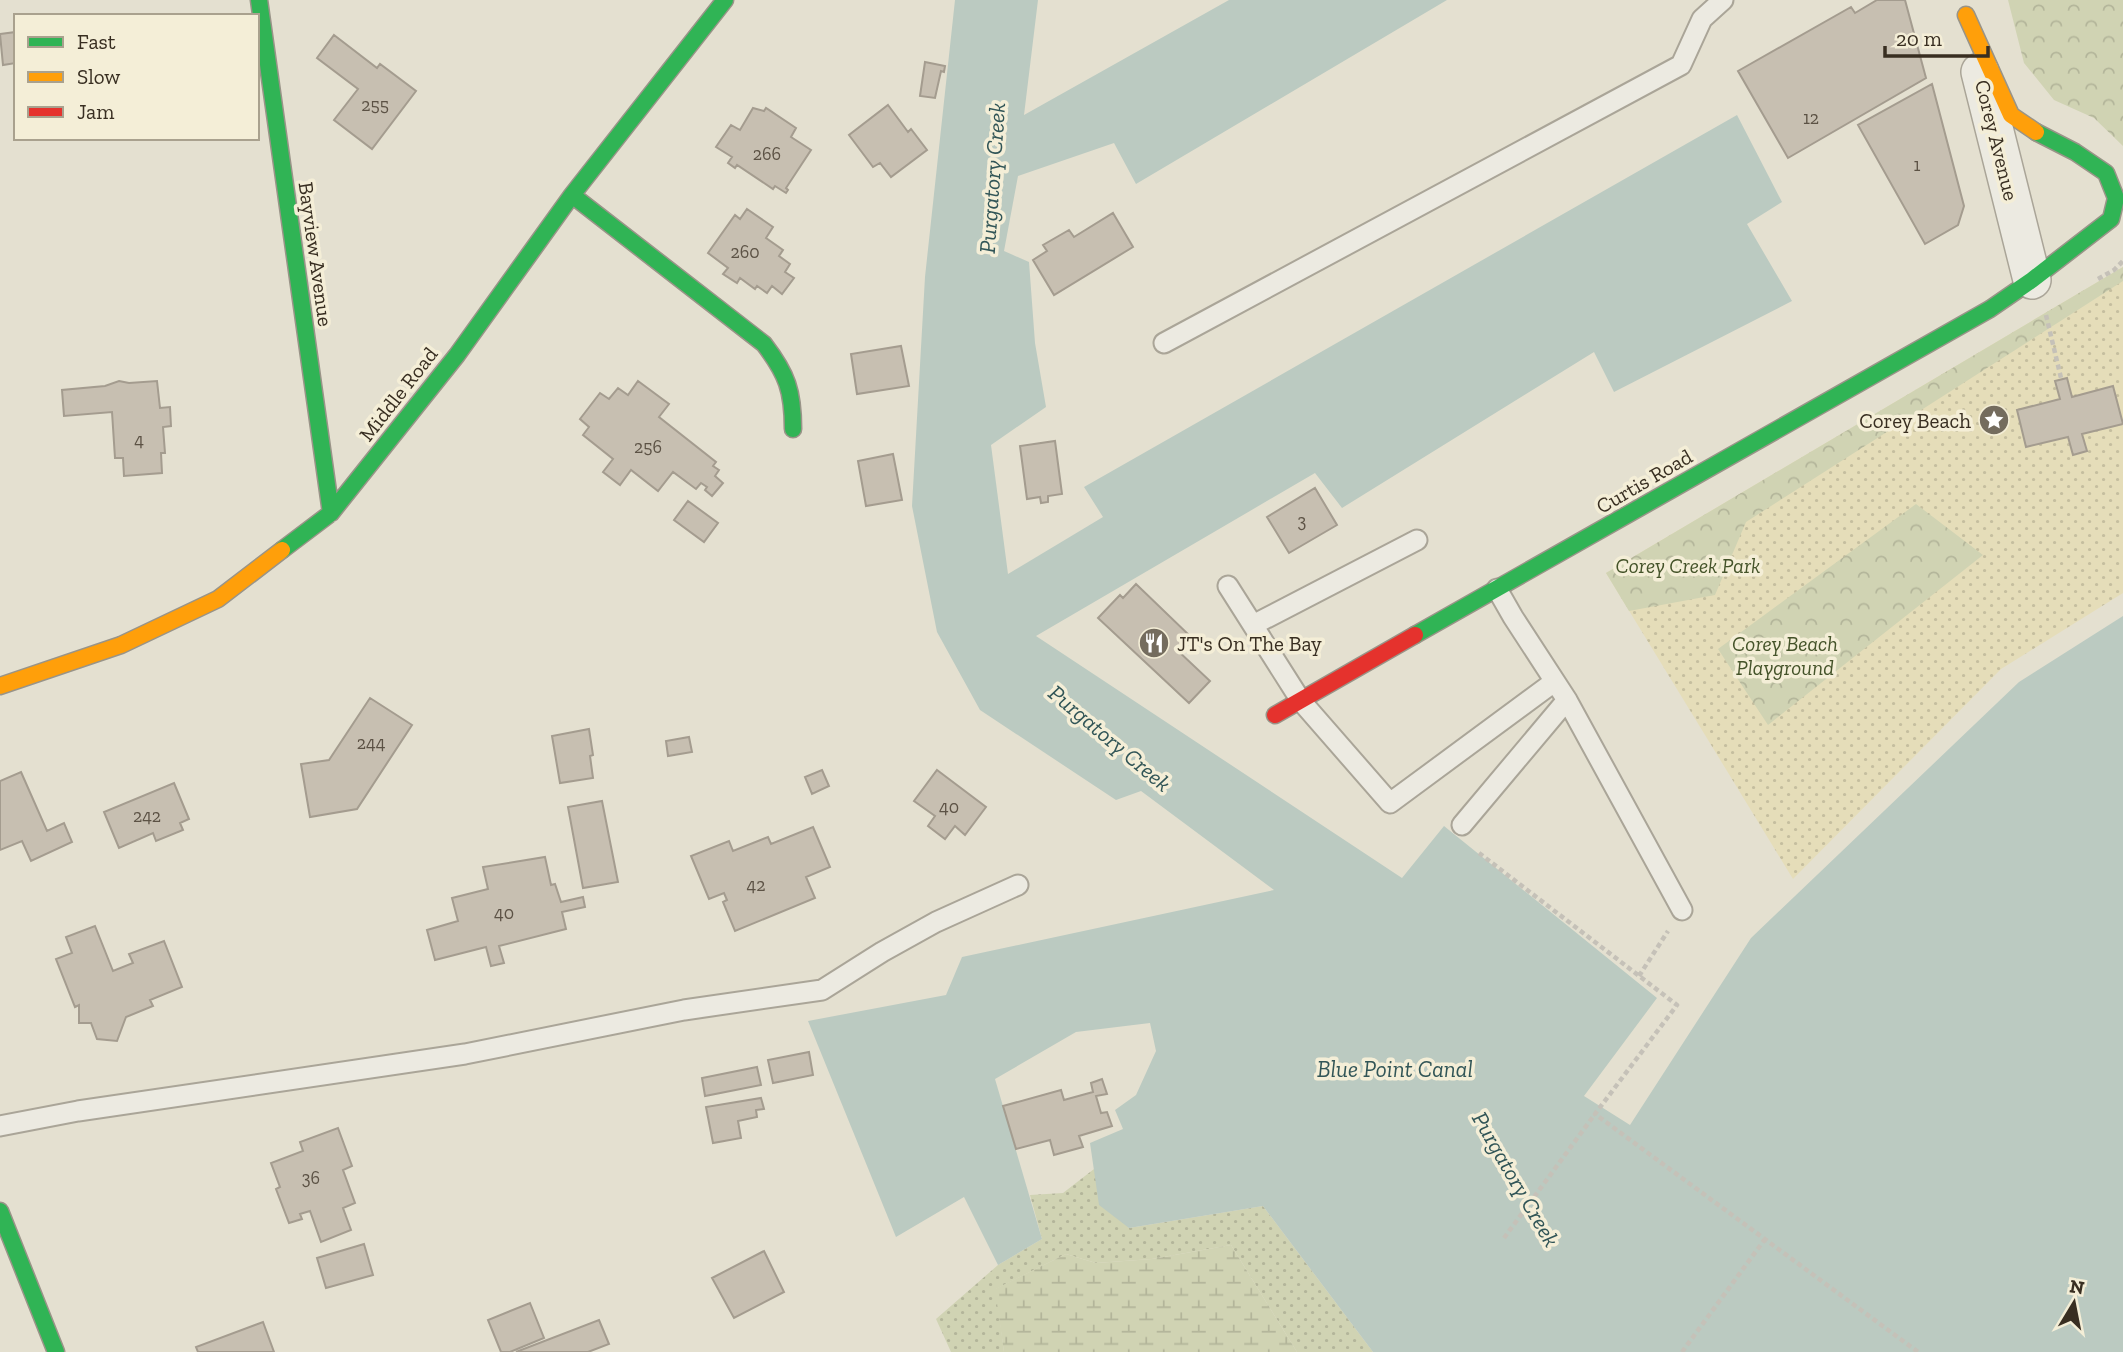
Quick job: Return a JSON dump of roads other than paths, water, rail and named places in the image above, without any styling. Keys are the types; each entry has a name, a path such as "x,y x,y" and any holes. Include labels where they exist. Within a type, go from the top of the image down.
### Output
{"street":[{"name":"Bayview Avenue","path":"259,0 331,513"},
{"name":"Middle Road","path":"0,687 121,645 218,599 331,513 457,355 572,195 725,0"},
{"name":"Corey Avenue","path":"1964,7 2038,295"},
{"name":"Curtis Road","path":"1275,715 1990,309 2038,295 2111,219 2116,198 2106,173 2075,152 2045,139 2011,115 1964,7"},
{"path":"572,195 764,344 783,368 793,393 793,429"},
{"path":"0,1211 56,1352"}],"lane":[{"path":"1164,343 1681,65 1702,19 1723,0"},
{"path":"1253,625 1417,540"},
{"path":"1228,586 1301,701 1390,803 1554,682"},
{"path":"1497,589 1567,700 1682,910"},
{"path":"1462,825 1567,700"},
{"path":"0,1126 78,1111 465,1054 684,1010 822,990 936,922 1018,884"}],"water":[{"name":"Blue Point Canal","path":"955,0 1038,0 1024,115 1229,0 1447,0 1136,184 1114,143 1018,176 1004,251 1029,262 1035,343 1046,407 991,445 1008,574 1103,517 1084,487 1737,115 1782,202 1747,224 1792,301 1614,392 1594,352 1342,508 1315,473 1036,636 1402,878 1444,826 1657,998 1584,1096 1630,1125 1751,938 2019,682 2123,616 2123,1352 1373,1352 1263,1206 1129,1228 1099,1205 1090,1143 1123,1129 1115,1110 1136,1095 1156,1051 1150,1023 1076,1032 995,1079 1042,1239 998,1265 964,1197 896,1237 808,1021 946,995 962,957 1274,890 1141,791 1116,800 980,710 937,632 912,506 925,277"}],"place":[{"name":"Corey Beach","path":"1994,420"},
{"name":"JT's On The Bay","path":"1154,643"}],"water label":[{"name":"Purgatory Creek","path":"992,178"},
{"name":"Purgatory Creek","path":"1110,738"},
{"name":"Purgatory Creek","path":"1516,1179"}],"park label":[{"name":"Corey Creek Park","path":"1688,565"},
{"name":"Corey Beach Playground","path":"1785,655"}]}
